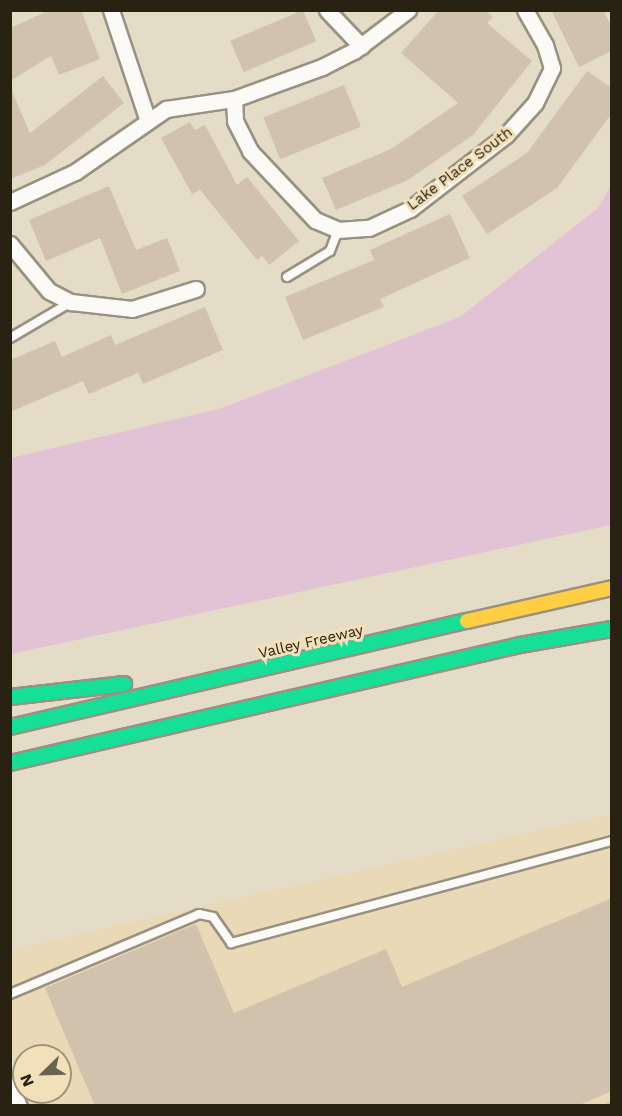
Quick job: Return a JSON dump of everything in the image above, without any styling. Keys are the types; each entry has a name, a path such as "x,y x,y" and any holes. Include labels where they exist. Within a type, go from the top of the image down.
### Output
{"highway":[{"name":"Valley Freeway","path":"10,711 612,573"},
{"path":"10,727 612,588"},
{"path":"10,763 519,645 612,629"},
{"path":"10,697 135,681"}],"street":[{"path":"111,10 147,118"},
{"path":"327,10 361,46"},
{"path":"10,202 75,172 147,118 186,104 234,99 322,67 361,46 408,10"},
{"name":"Lake Place South","path":"338,230 369,228 410,209 522,121 547,84 552,68 545,45 525,10"},
{"path":"234,99 235,121 250,151 315,220 338,230"},
{"path":"10,244 50,291 71,302 132,309 196,289"},
{"path":"10,1085 19,1106"}],"lane":[{"path":"287,277 330,251 338,230"},
{"path":"10,338 71,302"},
{"path":"10,994 199,914 213,917 231,943 612,841"}],"shaded area":[{"path":"611,185 611,525 11,654 11,458 219,409 460,317 598,208"},
{"path":"611,814 611,1105 35,1105 72,1104 72,1044 12,1044 12,1050 10,950"}],"building":[{"path":"50,10 81,10 100,59 59,75 51,56 10,81 10,28"},
{"path":"303,10 316,41 244,72 230,41"},
{"path":"439,10 485,10 493,17 487,23 532,61 473,135 408,180 336,210 322,178 391,149 458,103 401,53"},
{"path":"551,10 603,10 612,27 612,51 579,67"},
{"path":"587,71 612,88 612,113 557,188 487,234 462,196 527,153"},
{"path":"103,76 124,103 45,165 10,179 10,87 30,133"},
{"path":"344,85 361,127 280,159 263,118"},
{"path":"190,122 195,130 205,125 237,185 247,177 299,241 269,265 262,256 257,260 200,190 192,194 161,138"},
{"path":"109,186 136,250 167,238 180,271 122,294 100,238 46,261 29,220"},
{"path":"450,214 470,258 380,299 384,307 303,340 285,297 374,260 370,250"},
{"path":"205,307 223,350 143,384 138,373 89,394 83,381 10,412 10,360 55,341 62,357 111,335 115,345"},
{"path":"612,898 612,1091 577,1106 95,1106 72,1052 72,1044 69,1044 45,988 196,924 234,1013 386,949 402,987"}],"railway":[{"path":"606,1106 612,1103"}],"traffic: fast":[{"path":"10,727 467,621"},
{"path":"10,763 520,645 612,629"},
{"path":"10,697 124,684"}],"traffic: slow":[{"path":"467,621 612,588"}]}
